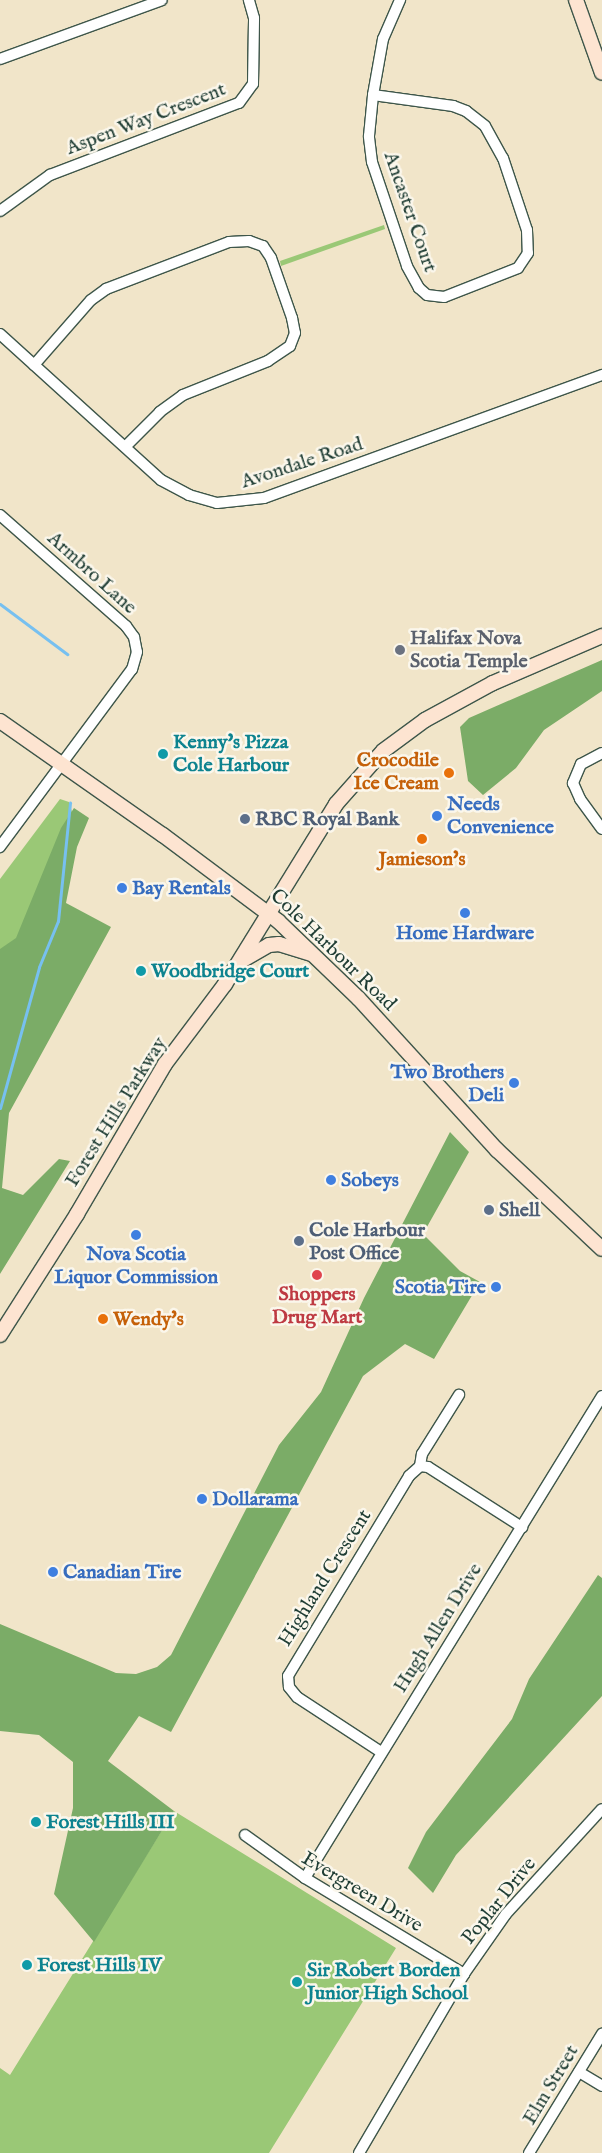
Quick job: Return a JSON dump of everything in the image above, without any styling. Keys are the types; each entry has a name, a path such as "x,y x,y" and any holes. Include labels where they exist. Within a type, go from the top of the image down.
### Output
{"main road":[{"path":"576,0 602,71"},
{"name":"Forest Hills Parkway","path":"0,1335 77,1214 166,1064 238,964 336,804 390,745 425,720 493,683 602,636"},
{"name":"Cole Harbour Road","path":"0,721 59,766 163,835 269,913 359,999 497,1150 602,1250"},
{"path":"238,964 265,946 279,944 312,954"}],"street":[{"path":"0,59 162,0"},
{"name":"Aspen Way Crescent","path":"0,211 36,184 61,170 240,103 253,84 254,18 249,0"},
{"name":"Ancaster Court","path":"373,95 453,106 466,111 485,126 503,158 527,230 529,251 518,268 444,297 427,295 419,288 407,266 372,162 369,136 373,95 383,39 400,0"},
{"path":"34,365 91,300 106,289 233,241 249,240 263,246 271,258 292,318 295,334 290,346 268,361 173,401 126,447"},
{"name":"Avondale Road","path":"0,334 162,480 188,495 217,502 248,501 602,375"},
{"name":"Armbro Lane","path":"0,514 126,626 136,644 137,656 132,670 0,847"},
{"path":"602,753 581,764 573,783 580,799 602,829"},
{"name":"Highland Crescent","path":"381,1752 296,1698 289,1687 288,1676 409,1476 420,1466 422,1454 459,1395"},
{"name":"Hugh Allen Drive","path":"305,1878 602,1396"},
{"path":"420,1466 428,1467 522,1527"},
{"name":"Poplar Drive","path":"359,2153 464,1974 516,1901 602,1809"},
{"name":"Evergreen Drive","path":"245,1834 305,1878 464,1974"},
{"name":"Elm Street","path":"530,2153 602,2034"},
{"path":"579,2072 602,2086"}],"green space":[{"path":"384,225 385,229 281,266 280,261"},
{"path":"602,660 602,691 544,730 516,768 483,795 468,781 460,727 469,718"},
{"path":"60,799 69,802 73,815 61,890 0,959 0,879"},
{"path":"74,808 89,818 77,847 66,903 111,927 9,1113 2,1188 23,1195 59,1159 70,1161 0,1274 0,949 16,938 61,828"},
{"path":"450,1132 469,1152 423,1234 460,1271 480,1282 434,1359 405,1344 363,1376 171,1732 139,1716 108,1761 174,1811 94,1942 54,1894 73,1808 73,1762 39,1735 0,1731 0,1624 116,1673 136,1674 157,1667 171,1655 279,1445 321,1392 364,1298"},
{"path":"598,1575 602,1578 602,1696 456,1855 433,1893 408,1868 426,1832 512,1719 529,1679"},
{"path":"174,1811 396,1948 269,2153 0,2153 0,2068 10,2075"}],"waterway":[{"path":"0,604 67,654"},
{"path":"0,1108 39,967 58,921 70,803"}],"place":[{"name":"Halifax Nova Scotia Temple","path":"400,650"},
{"name":"Kenny's Pizza Cole Harbour","path":"163,754"},
{"name":"Crocodile Ice Cream","path":"449,773"},
{"name":"Needs Convenience","path":"437,816"},
{"name":"RBC Royal Bank","path":"245,819"},
{"name":"Jamieson's","path":"422,839"},
{"name":"Bay Rentals","path":"122,888"},
{"name":"Home Hardware","path":"465,913"},
{"name":"Woodbridge Court","path":"141,971"},
{"name":"Two Brothers Deli","path":"514,1083"},
{"name":"Sobeys","path":"331,1180"},
{"name":"Shell","path":"489,1210"},
{"name":"Nova Scotia Liquor Commission","path":"136,1235"},
{"name":"Cole Harbour Post Office","path":"299,1241"},
{"name":"Shoppers Drug Mart","path":"317,1275"},
{"name":"Scotia Tire","path":"496,1287"},
{"name":"Wendy's","path":"103,1319"},
{"name":"Dollarama","path":"202,1499"},
{"name":"Canadian Tire","path":"53,1572"},
{"name":"Forest Hills III","path":"36,1822"},
{"name":"Forest Hills IV","path":"27,1965"},
{"name":"Sir Robert Borden Junior High School","path":"297,1982"}]}
